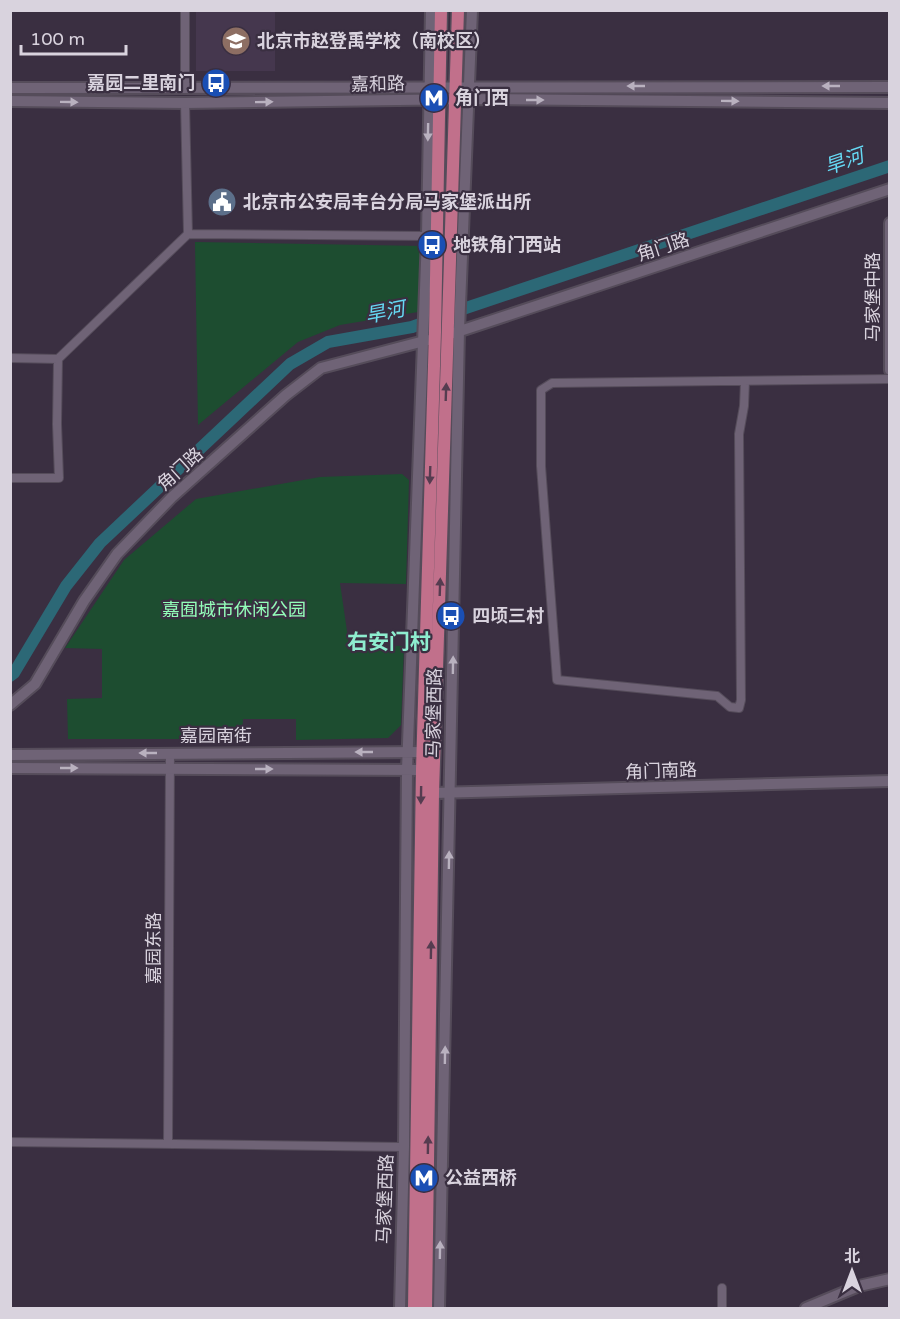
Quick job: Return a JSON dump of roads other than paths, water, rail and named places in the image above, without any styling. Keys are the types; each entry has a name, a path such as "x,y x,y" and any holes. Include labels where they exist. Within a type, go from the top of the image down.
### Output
{"main road":[{"name":"马家堡西路","path":"441,10 434,100 442,300"},
{"name":"马家堡西路","path":"426,1308 441,333 456,93 458,10"},
{"name":"马家堡西路","path":"414,1308 422,752 441,333"}],"street":[{"path":"185,10 185,89"},
{"name":"马家堡西路","path":"431,10 434,87"},
{"name":"马家堡西路","path":"400,1308 404,1147 407,770 442,300 470,99 472,10"},
{"name":"嘉和路","path":"10,88 434,87 470,99 890,103"},
{"name":"嘉和路","path":"10,101 184,103 434,100 470,87 890,87"},
{"name":"马家堡西路","path":"434,100 427,236 442,300"},
{"path":"184,103 188,234"},
{"name":"角门路","path":"10,705 35,684 84,601 117,554 172,497 286,395 321,368 441,333 890,189"},
{"name":"马家堡中路","path":"890,223 890,370"},
{"path":"10,358 58,359 188,234 427,236"},
{"name":"马家堡西路","path":"439,1308 451,794 441,333"},
{"path":"10,478 59,478 58,359"},
{"path":"745,381 744,406 739,434 740,708 730,707 717,696 557,680 541,466 541,390 552,383 890,379"},
{"name":"嘉园南街","path":"10,754 422,752"},
{"name":"嘉园东路","path":"168,1144 170,753"},
{"name":"嘉园南街","path":"10,768 422,770"},
{"name":"角门南路","path":"433,794 890,782"},
{"path":"10,1142 404,1147"},
{"path":"806,1308 851,1289 890,1279"},
{"path":"722,1288 722,1308"}],"waterway":[{"name":"旱河","path":"451,313 890,166"},
{"name":"旱河","path":"10,676 14,673 66,586 100,543 290,364 328,342 412,327 434,319"}],"place":[{"name":"北京市赵登禹学校（南校区）","path":"236,41"},
{"name":"嘉园二里南门","path":"216,83"},
{"name":"角门西","path":"434,98"},
{"name":"北京市公安局丰台分局马家堡派出所","path":"222,202"},
{"name":"地铁角门西站","path":"432,245"},
{"name":"四顷三村","path":"451,616"},
{"name":"公益西桥","path":"424,1178"}],"district":[{"name":"右安门村","path":"389,642"}],"park label":[{"name":"嘉囿城市休闲公园","path":"234,610"}]}
